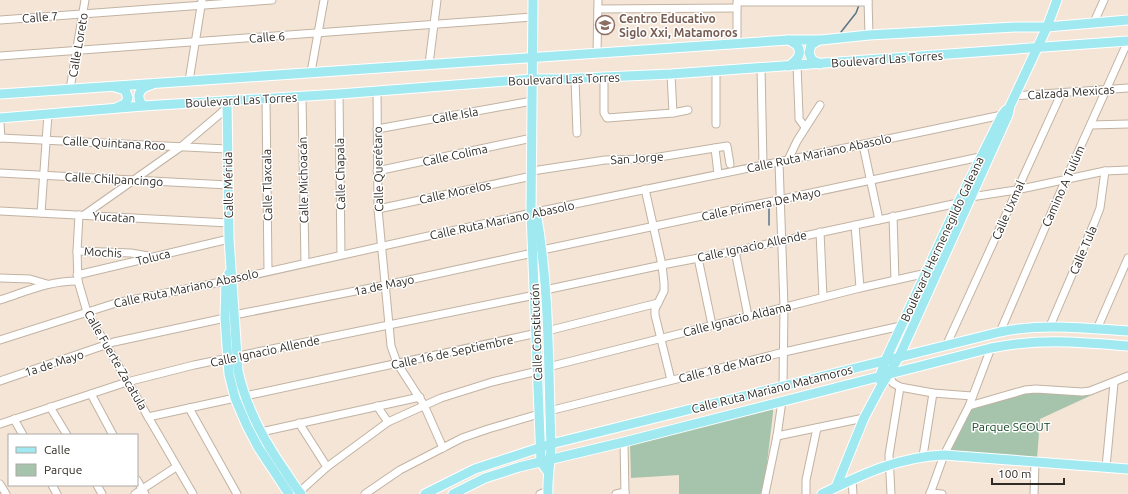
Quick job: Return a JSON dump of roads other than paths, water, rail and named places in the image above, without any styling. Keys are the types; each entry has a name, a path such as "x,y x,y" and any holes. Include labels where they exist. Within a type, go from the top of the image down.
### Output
{"main road":[{"name":"Calle Constitución","path":"533,0 533,209 537,251 545,290 550,444 550,460 545,493"},
{"name":"Boulevard Hermenegildo Galeana","path":"884,375 899,357 971,197 1014,96 1047,27 1057,0"},
{"name":"Boulevard Las Torres","path":"0,94 429,64 597,54 737,43 820,40 869,35 1015,27 1047,27 1128,20"},
{"path":"790,40 797,45 800,53 793,66"},
{"path":"820,40 811,45 809,53 812,60 820,64"},
{"name":"Boulevard Las Torres","path":"0,118 143,106 227,104 266,99 533,79 575,79 671,74 1128,41"},
{"path":"143,106 138,99 140,92 145,87 156,84"},
{"path":"113,87 125,90 128,98 125,104 113,109"},
{"name":"Calle Mérida","path":"227,104 229,239 231,270 229,280 230,317"},
{"name":"Boulevard Hermenegildo Galeana","path":"884,375 886,359 958,203 980,157 1007,112"},
{"name":"Calle Constitución","path":"537,251 535,295 541,462"},
{"path":"230,317 238,371 245,396 261,432 275,457 299,493"},
{"path":"230,317 228,358 229,374 235,398 258,447 289,494"},
{"name":"Calle Ruta Mariano Matamoros","path":"425,494 475,469 550,444 886,359 1017,328 1050,326 1128,331"},
{"name":"Calle Ruta Mariano Matamoros","path":"453,494 485,478 502,472 991,348 1011,344 1050,341 1072,341 1128,346"},
{"path":"836,487 864,418 880,388 884,375"},
{"path":"822,494 889,464 923,456 944,455 1128,469"},
{"path":"541,462 548,472"}],"street":[{"name":"Calle Loreto","path":"70,89 85,0"},
{"name":"Calle 7","path":"0,20 83,15 201,3 272,0"},
{"path":"311,72 324,0"},
{"path":"429,64 437,0"},
{"path":"597,54 598,0"},
{"path":"1094,22 1104,0"},
{"path":"598,9 737,3 868,1 869,35"},
{"path":"189,81 201,3"},
{"path":"737,3 737,43"},
{"name":"Calle 6","path":"0,56 77,52 533,17"},
{"name":"Camino A Tulúm","path":"1000,332 1128,41"},
{"path":"793,66 799,119 805,127"},
{"path":"761,68 763,165"},
{"path":"716,71 716,124"},
{"path":"671,74 673,113"},
{"path":"604,77 604,113 607,118 673,113 688,110"},
{"path":"575,79 577,133"},
{"name":"Calzada Mexicas","path":"1014,96 1061,94 1128,88"},
{"name":"Calle Querétaro","path":"377,91 378,209 391,346 397,363 420,397 443,448"},
{"name":"Calle Chapala","path":"339,94 341,254"},
{"name":"Calle Uxmal","path":"946,346 1061,94"},
{"name":"Calle Michoacán","path":"302,97 304,263"},
{"name":"Calle Tlaxcala","path":"266,99 268,270"},
{"name":"Calle Isla","path":"377,129 532,102"},
{"path":"82,215 182,146 227,104"},
{"path":"788,160 805,127 820,106"},
{"name":"Calle Ruta Mariano Abasolo","path":"0,340 116,303 229,280 268,270 381,246 533,209 645,189 863,145 1007,112"},
{"path":"41,213 48,114"},
{"path":"0,124 0,138"},
{"path":"1091,125 1128,124"},
{"name":"Calle Quintana Roo","path":"0,138 227,149"},
{"name":"Calle Colima","path":"377,171 532,138"},
{"path":"863,145 879,220"},
{"path":"718,174 715,148 727,146 730,164"},
{"name":"San Jorge","path":"532,174 605,160 647,159 715,148"},
{"name":"Calle Primera De Mayo","path":"537,251 980,157"},
{"path":"779,162 784,307 783,386"},
{"path":"971,197 1016,190 1106,171 1128,170"},
{"name":"Calle Tula","path":"1050,326 1097,214 1103,193 1106,171"},
{"name":"Calle Chilpancingo","path":"0,173 228,185"},
{"name":"Calle Morelos","path":"378,209 532,174"},
{"path":"645,189 662,264 664,283 664,291 655,309 655,315 672,380"},
{"name":"Calle Ignacio Allende","path":"545,290 662,264 735,251 958,203"},
{"name":"Yucatan","path":"0,211 229,223"},
{"name":"Calle Fuerte Zacatula","path":"82,215 77,251 78,278 87,312 193,494"},
{"path":"893,216 896,280"},
{"path":"855,225 860,288"},
{"path":"820,232 824,297"},
{"name":"Toluca","path":"0,300 46,284 78,278 152,257 229,239"},
{"name":"Mochis","path":"77,251 131,253 152,257"},
{"name":"1a de Mayo","path":"0,381 107,346 114,342 386,285 537,251"},
{"path":"735,251 748,316"},
{"path":"698,258 712,325"},
{"path":"1097,329 1128,258"},
{"name":"Calle Ignacio Aldama","path":"548,367 860,288 927,273"},
{"path":"0,278 30,279 46,284"},
{"name":"Calle Ignacio Allende","path":"0,424 50,406 127,382 194,365 535,295"},
{"name":"Calle 16 de Septiembre","path":"245,396 547,331 658,303"},
{"name":"Calle 18 de Marzo","path":"549,412 784,352 901,326"},
{"path":"956,326 958,342"},
{"path":"942,494 930,494 944,455 969,406 991,348"},
{"path":"299,493 327,467 388,422 441,398 492,382 538,371"},
{"path":"884,375 900,387 933,393 972,396"},
{"path":"969,406 1025,390 1090,391 1114,383 1128,376"},
{"path":"1106,467 1114,383"},
{"path":"891,494 889,455 900,387"},
{"path":"923,456 933,393"},
{"path":"91,394 112,434"},
{"path":"261,432 420,397"},
{"path":"148,417 235,398"},
{"path":"765,494 777,436 782,401"},
{"path":"50,406 66,434"},
{"path":"377,406 388,422"},
{"path":"189,408 237,494"},
{"path":"365,494 400,470 462,438 539,414"},
{"path":"777,436 864,418"},
{"path":"14,419 22,434"},
{"path":"299,424 327,467"},
{"path":"806,494 806,480 817,428"},
{"path":"616,494 625,493 624,442"},
{"path":"1034,462 1034,494"},
{"path":"135,494 144,492 176,467"},
{"path":"852,480 853,494"},
{"path":"138,482 144,492"},
{"path":"0,484 6,494"}],"waterway":[{"path":"841,32 856,13 859,5"},
{"path":"769,208 769,225"}],"place":[{"name":"Centro Educativo Siglo Xxi, Matamoros","path":"605,25"}],"park label":[{"name":"Parque SCOUT","path":"1011,426"}]}
